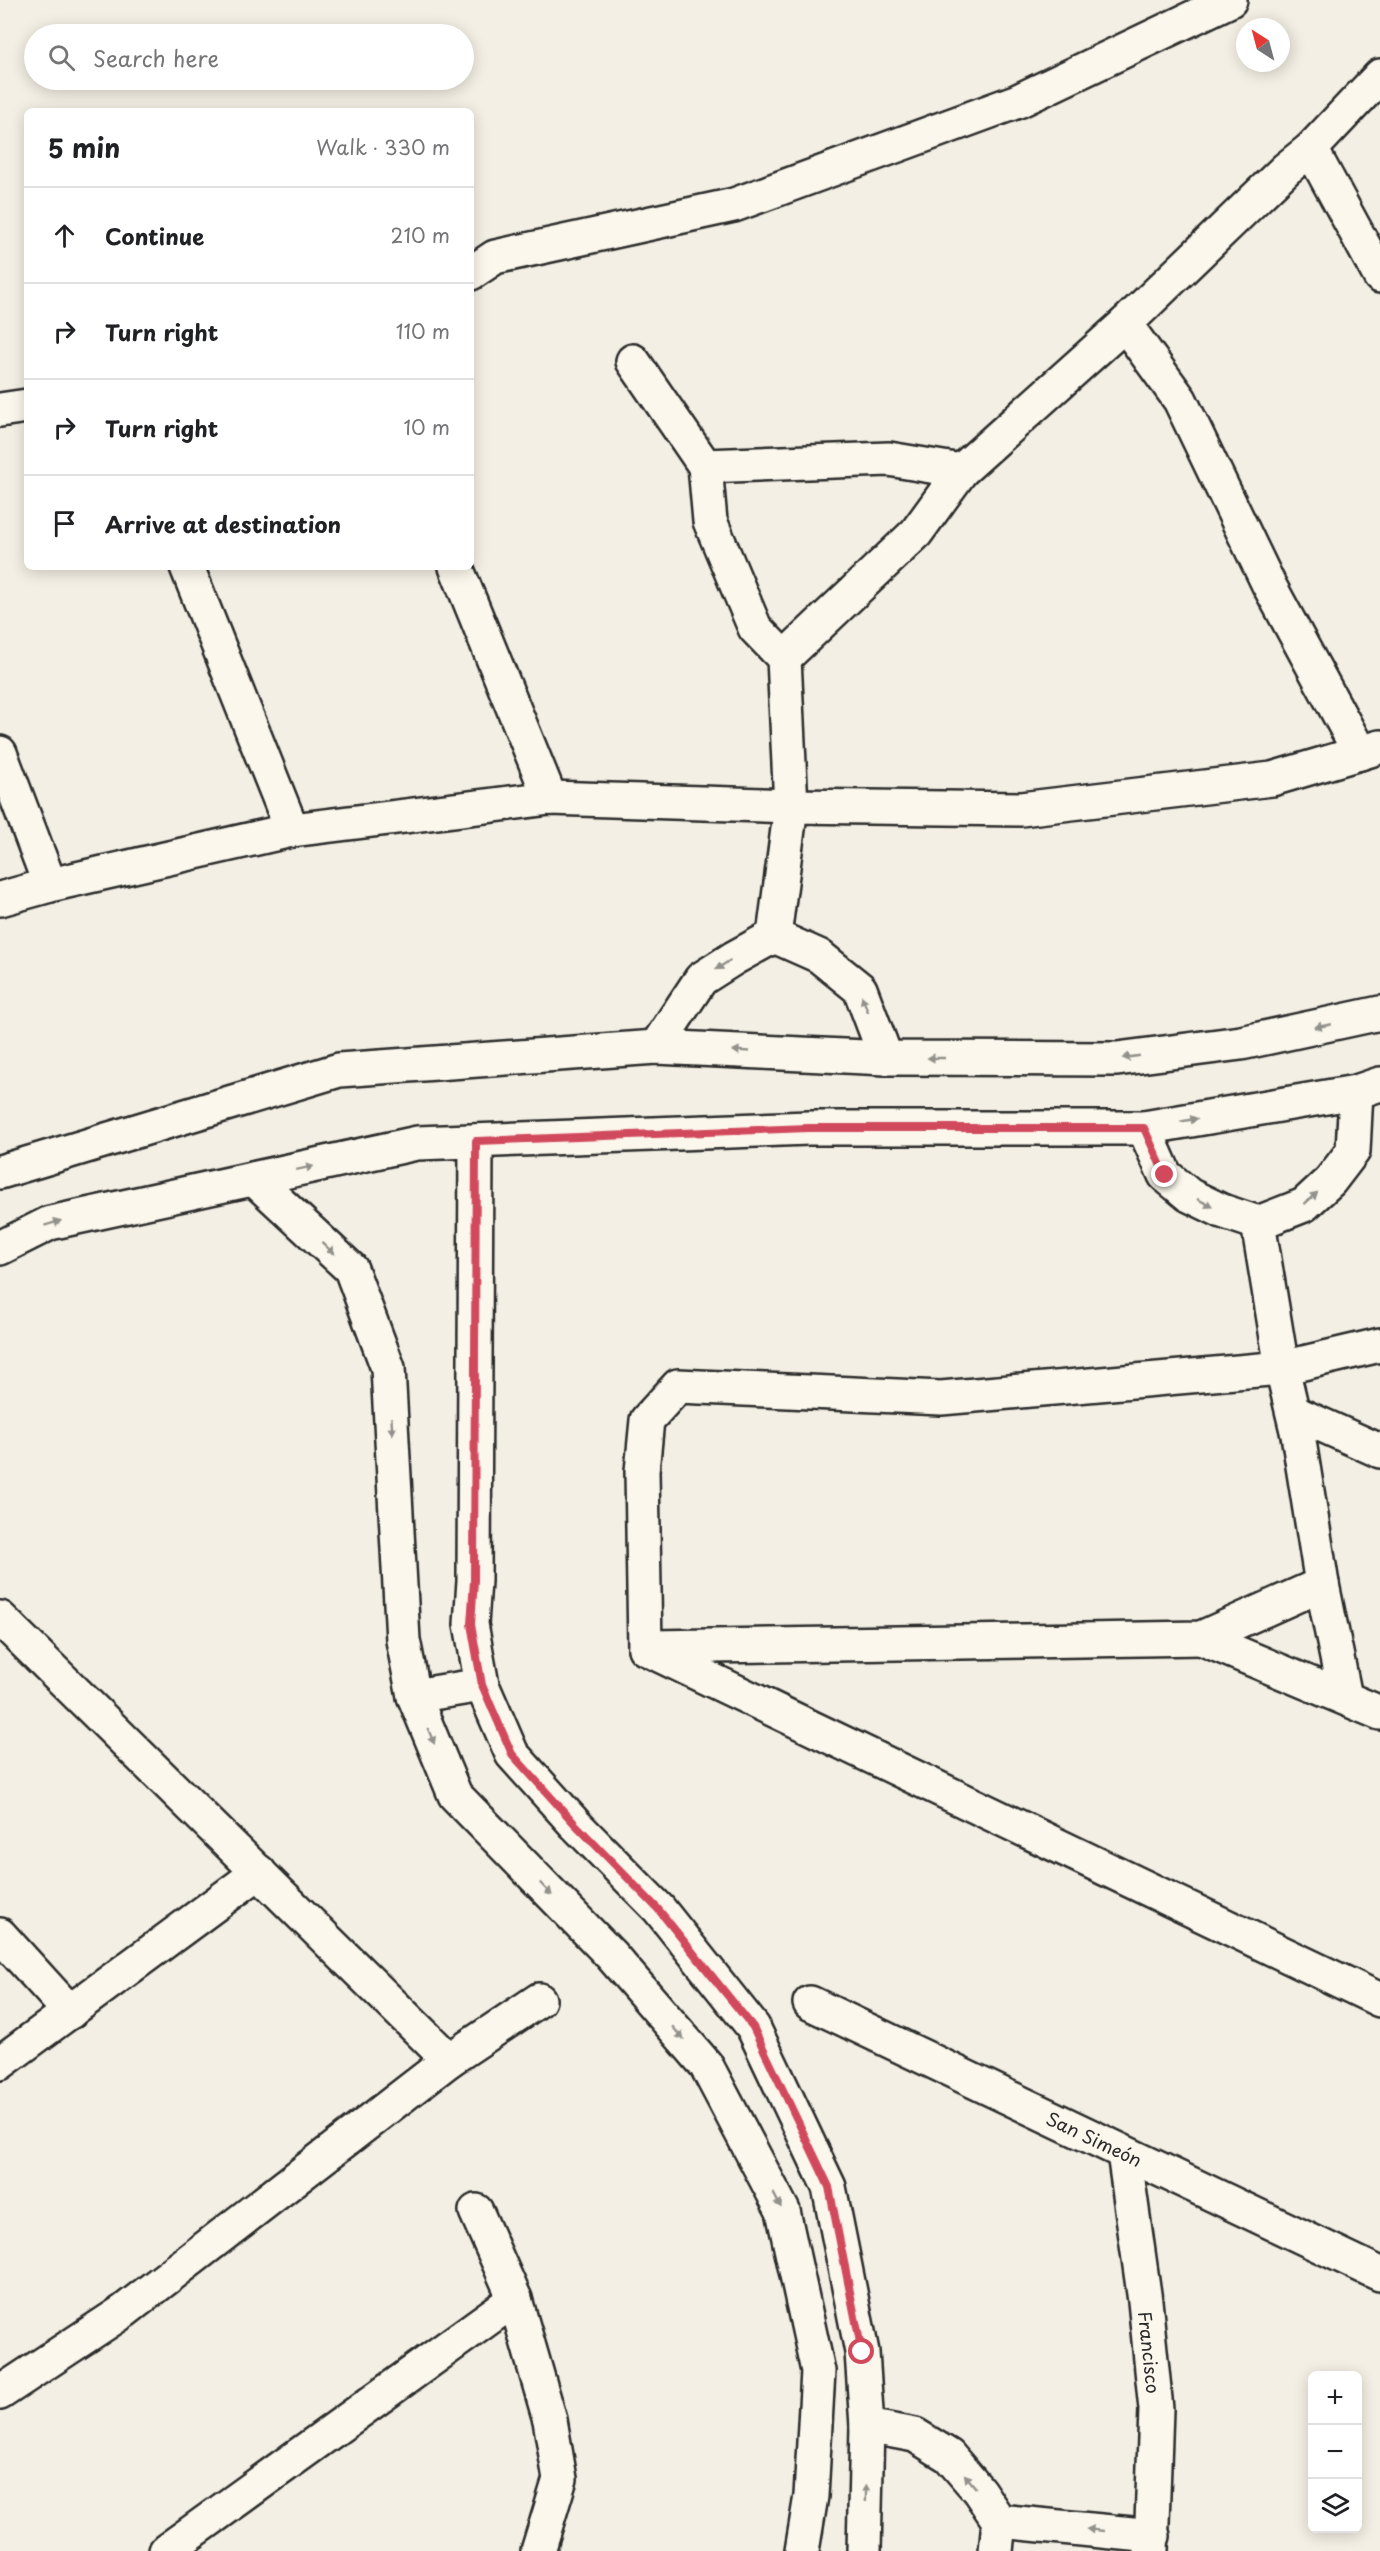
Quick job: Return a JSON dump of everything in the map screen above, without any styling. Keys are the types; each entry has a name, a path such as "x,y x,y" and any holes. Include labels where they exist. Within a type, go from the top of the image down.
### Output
{"street":[{"path":"474,271 495,257 734,205 1018,101 1230,0"},
{"path":"784,658 916,533 961,471 1125,324 1286,169 1311,149 1380,76"},
{"path":"1311,149 1380,276"},
{"path":"0,899 50,885 292,830 550,798 791,806 1021,809 1272,779 1370,750 1269,585 1180,400 1125,324"},
{"path":"633,361 705,466 710,521 755,628 784,658 791,806 774,936"},
{"path":"0,410 24,406"},
{"path":"705,466 888,459 961,471"},
{"path":"188,570 292,830"},
{"path":"457,570 550,798"},
{"path":"0,753 50,885"},
{"path":"656,1047 701,979 734,957 774,936"},
{"path":"774,936 819,956 860,989 886,1058"},
{"path":"0,1172 339,1070 656,1047 886,1058 1117,1059 1241,1043 1380,1013"},
{"path":"0,1248 50,1223 417,1143 809,1128 1144,1128 1368,1088 1353,1151 1330,1181 1304,1205 1258,1223 1222,1212 1189,1195 1165,1175 1144,1128"},
{"path":"476,1141 474,1581 471,1624 482,1685 512,1754 575,1824 658,1909 753,2027 829,2187 862,2352 867,2427 864,2551"},
{"path":"254,1179 351,1269 388,1368 403,1640 414,1696 455,1795 610,1955 706,2065 783,2211 818,2371 811,2496 802,2551"},
{"path":"1258,1223 1282,1368 1299,1435 1322,1584 1345,1697"},
{"path":"645,1648 642,1471 647,1420 678,1386 941,1398 1282,1368 1380,1345"},
{"path":"1293,1412 1380,1451"},
{"path":"645,1648 1201,1638 1322,1584"},
{"path":"0,1618 449,2060"},
{"path":"1201,1638 1380,1713"},
{"path":"645,1648 1380,2000"},
{"path":"414,1696 482,1685"},
{"path":"0,2063 259,1872"},
{"path":"0,1935 70,2012"},
{"path":"0,2392 123,2310 449,2060 539,2000"},
{"name":"San Simeón","path":"810,2003 1380,2274"},
{"name":"Francisco","path":"1124,2153 1145,2301 1156,2409 1152,2543"},
{"path":"476,2211 515,2299 550,2420 560,2479 538,2551"},
{"path":"166,2551 515,2299"},
{"path":"867,2427 915,2436 949,2456 979,2491 997,2536 1152,2543"}],"route":[{"path":"862,2352 829,2187 753,2027 658,1909 575,1824 512,1754 482,1685 471,1624 474,1581 476,1141 809,1128 1144,1128 1165,1175"}]}
